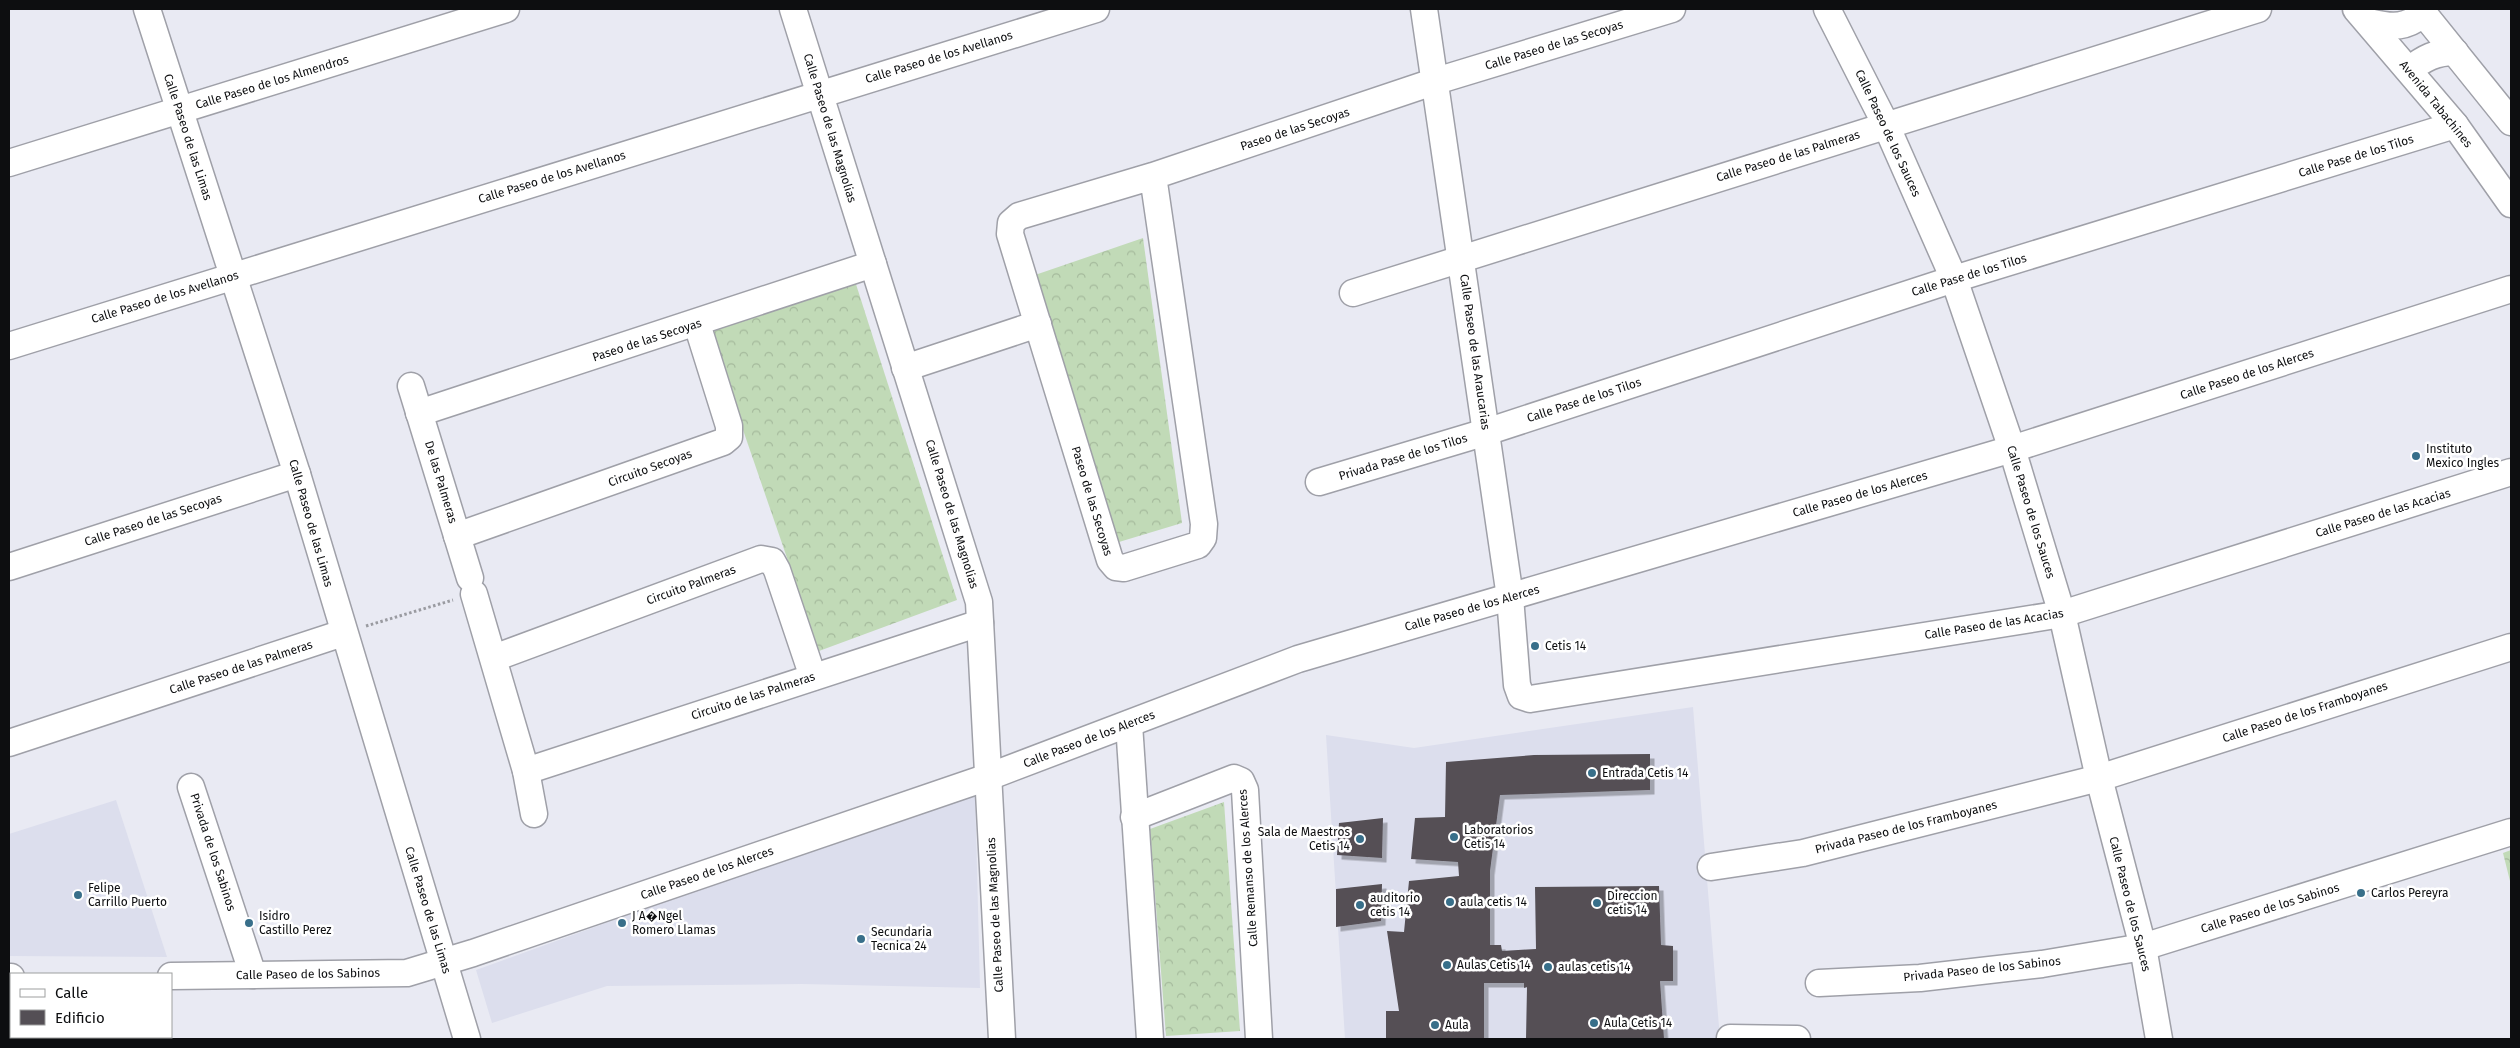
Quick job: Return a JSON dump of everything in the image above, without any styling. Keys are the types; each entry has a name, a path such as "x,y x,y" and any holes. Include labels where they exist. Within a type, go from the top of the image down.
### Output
{"street":[{"name":"Calle Paseo de las Limas","path":"147,9 297,474 343,633 467,1039"},
{"name":"Calle Paseo de los Almendros","path":"9,163 506,9"},
{"name":"Calle Paseo de las Magnolias","path":"793,9 979,602 1002,1039"},
{"name":"Calle Paseo de los Avellanos","path":"9,346 1096,9"},
{"name":"Calle Paseo de las Araucarias","path":"1424,9 1462,258 1510,597 1517,685 1521,696"},
{"name":"Calle Paseo de las Secoyas","path":"1436,81 1672,9"},
{"name":"Calle Paseo de los Sauces","path":"1828,9 1886,125 1954,279 2012,449 2062,614 2099,778 2143,947 2159,1039"},
{"name":"Calle Paseo de las Palmeras","path":"1353,293 2258,9"},
{"path":"2362,16 2391,27 2406,25 2416,19 2420,9 2508,113"},
{"name":"Avenida Tabachines","path":"2362,16 2454,125 2511,204"},
{"path":"2409,70 2422,60 2439,52 2455,52"},
{"name":"Paseo de las Secoyas","path":"1153,176 1204,524 1204,538 1198,545 1124,568 1116,567 1110,560 1010,234 1011,223 1019,216 1153,176 1436,81"},
{"name":"Calle Pase de los Tilos","path":"1486,432 1954,279 2454,125"},
{"name":"Paseo de las Secoyas","path":"419,413 697,324 873,264"},
{"name":"Calle Paseo de los Alerces","path":"444,962 988,777 1298,659 2012,449 2511,289"},
{"name":"Circuito Secoyas","path":"457,536 724,442 729,436 728,426 697,324"},
{"path":"905,368 1038,324"},
{"name":"De las Palmeras","path":"411,386 494,658 526,771 534,814"},
{"name":"Privada Pase de los Tilos","path":"1320,482 1486,432"},
{"name":"Calle Paseo de las Acacias","path":"1521,696 1530,698 1540,697 2062,614 2511,472"},
{"name":"Calle Paseo de las Secoyas","path":"9,567 297,474"},
{"name":"Circuito Palmeras","path":"494,658 761,559 772,561 778,570 813,677"},
{"name":"Circuito de las Palmeras","path":"526,771 980,622"},
{"name":"Calle Paseo de las Palmeras","path":"9,743 343,633"},
{"name":"Calle Paseo de los Framboyanes","path":"2099,778 2511,647"},
{"path":"1129,724 1150,1039"},
{"name":"Calle Remanso de los Alerces","path":"1134,817 1234,778 1241,781 1245,790 1258,1039"},
{"name":"Privada Paseo de los Framboyanes","path":"1711,867 1803,853 2099,778"},
{"name":"Privada de los Sabinos","path":"191,787 253,975"},
{"name":"Calle Paseo de los Sabinos","path":"2143,947 2511,832"},
{"name":"Privada Paseo de los Sabinos","path":"1819,983 1930,976 2042,964 2143,947"},
{"name":"Calle Paseo de los Sabinos","path":"172,976 407,973 444,962"},
{"path":"1730,1038 1797,1039"}],"path":[{"path":"343,633 472,586"}],"shaded area":[{"path":"1693,707 1720,1039 1345,1039 1326,735 1414,748"},
{"path":"975,789 980,988 802,984 607,986 492,1023 476,970"},
{"name":"Felipe Carrillo Puerto","path":"116,800 167,957 9,956 9,834"}],"green space":[{"path":"1143,238 1182,523 1119,542 1035,275"},
{"path":"854,278 957,600 819,651 708,328"},
{"path":"1224,802 1240,1031 1166,1036 1150,829"},
{"path":"2511,850 2511,885 2503,853"}],"building":[{"path":"1650,754 1650,790 1500,795 1490,871 1490,945 1501,945 1502,951 1536,949 1535,887 1659,886 1661,945 1673,946 1673,981 1660,981 1664,1039 1526,1039 1527,987 1524,988 1524,983 1484,983 1484,1039 1386,1039 1386,1011 1399,1011 1387,931 1404,932 1409,881 1459,876 1458,862 1411,859 1415,818 1445,817 1446,762 1534,755"},
{"name":"Sala de Maestros Cetis 14","path":"1383,818 1382,858 1337,855 1339,823"},
{"name":"auditorio cetis 14","path":"1382,884 1381,921 1336,927 1336,889"}],"place":[{"name":"Instituto Mexico Ingles","path":"2416,456"},
{"name":"Cetis 14","path":"1535,646"},
{"name":"Entrada Cetis 14","path":"1592,773"},
{"name":"Laboratorios Cetis 14","path":"1454,837"},
{"name":"Sala de Maestros Cetis 14","path":"1360,839"},
{"name":"Carlos Pereyra","path":"2361,893"},
{"name":"Felipe Carrillo Puerto","path":"78,895"},
{"name":"aula cetis 14","path":"1450,902"},
{"name":"Direccion cetis 14","path":"1597,903"},
{"name":"auditorio cetis 14","path":"1360,905"},
{"name":"Isidro Castillo Perez","path":"249,923"},
{"name":"J A�Ngel Romero Llamas","path":"622,923"},
{"name":"Secundaria Tecnica 24","path":"861,939"},
{"name":"Aulas Cetis 14","path":"1447,965"},
{"name":"aulas cetis 14","path":"1548,967"},
{"name":"Aula Cetis 14","path":"1594,1023"},
{"name":"Aula","path":"1435,1025"}]}
